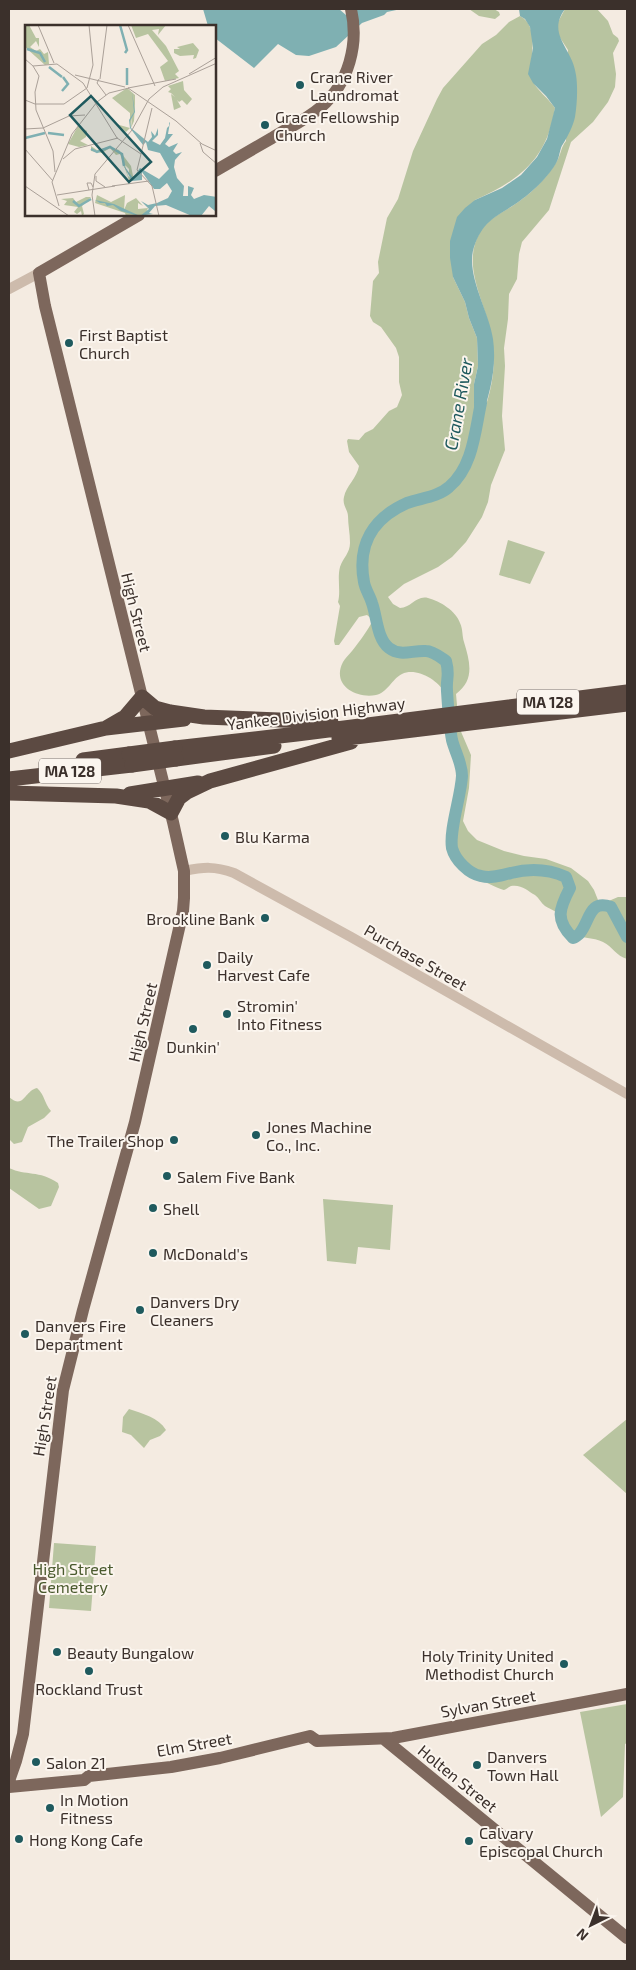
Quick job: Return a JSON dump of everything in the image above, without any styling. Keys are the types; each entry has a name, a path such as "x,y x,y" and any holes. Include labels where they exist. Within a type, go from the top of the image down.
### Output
{"highway":[{"name":"Yankee Division Highway","path":"9,779 175,753 469,718 627,692"},
{"path":"106,728 125,717 142,697 155,708 204,717 297,739"},
{"name":"Yankee Division Highway","path":"469,718 627,704"},
{"path":"9,751 106,728 204,717"},
{"path":"9,793 116,796 149,801 171,813 182,796 210,780 297,739 330,735"},
{"name":"Yankee Division Highway","path":"9,770 130,759"},
{"path":"116,796 210,780"}],"main road":[{"path":"216,170 289,128 320,108 333,95 346,73 352,54 354,39 351,9"},
{"path":"39,273 137,216"},
{"name":"High Street","path":"9,1781 22,1734 63,1390 81,1315 135,1122 183,911 184,898 184,871 171,813 44,306 39,273"},
{"name":"Sylvan Street","path":"384,1739 627,1694"},
{"path":"409,1759 410,1748 416,1733"},
{"name":"Elm Street","path":"9,1787 84,1780 94,1776 171,1767 220,1758 310,1736 317,1741 384,1739"},
{"name":"Holten Street","path":"384,1739 627,1938"}],"street":[{"path":"9,289 39,273"},
{"name":"Purchase Street","path":"184,871 200,867 218,867 234,873 351,937 627,1094"}],"green space":[{"path":"469,9 494,9 500,15 495,19 479,16"},
{"path":"565,9 597,9 608,21 613,34 619,41 613,53 616,74 615,87 608,102 593,122 571,142 549,210 522,242 517,279 509,294 504,348 505,366 502,416 505,450 491,485 488,502 482,517 466,542 452,557 438,567 404,584 388,597 393,604 400,608 420,598 433,599 455,614 461,625 469,670 466,683 456,694 459,727 471,755 469,788 463,821 468,831 477,840 504,851 546,859 571,868 588,881 598,900 604,903 618,897 627,897 627,959 620,956 603,942 574,934 562,916 545,906 535,895 524,888 511,886 504,890 464,871 449,851 449,830 457,795 458,768 455,752 450,744 444,692 432,679 420,673 408,672 398,676 380,694 368,696 354,692 343,684 340,670 344,661 373,620 367,615 359,617 339,645 335,645 334,641 340,606 338,602 339,571 349,550 350,543 348,514 344,497 359,466 349,452 347,441 348,439 359,440 365,433 373,429 389,411 397,407 402,395 399,382 399,357 396,348 381,327 373,322 370,316 373,281 379,273 378,262 387,218 398,199 413,151 443,88 482,44 496,35 509,22 520,16 527,21 532,36 533,81 555,108 545,141 529,166 518,176 475,200 453,277 465,302 477,338 478,366 474,384 474,411 480,421 490,391 494,360 492,339 474,272 475,245 484,226 516,204 546,177 557,161 566,141 568,50 557,33 558,22"},
{"path":"508,540 545,552 530,584 499,575"},
{"path":"37,1088 42,1093 51,1111 44,1118 28,1127 22,1142 14,1144 9,1139 9,1097 18,1102"},
{"path":"9,1168 45,1176 58,1183 59,1187 51,1206 39,1209 9,1188"},
{"path":"323,1199 393,1205 390,1250 358,1247 356,1264 327,1261"},
{"path":"129,1409 154,1419 166,1430 160,1436 150,1440 144,1448 131,1435 122,1432 123,1417"},
{"path":"627,1419 627,1494 583,1455"},
{"name":"High Street Cemetery","path":"54,1543 96,1546 91,1611 49,1608"},
{"path":"627,1704 627,1743 625,1744 623,1797 601,1817 580,1712"}],"water":[{"path":"203,9 339,9 346,15 356,9 401,9 387,12 384,15 362,23 336,47 309,56 296,55 278,44 254,68 216,39 216,25 208,25"},
{"path":"519,9 565,9 558,26 562,42 574,65 577,85 576,107 572,127 561,147 558,159 552,170 531,192 487,224 474,247 472,258 475,281 491,328 494,349 492,381 480,421 474,415 474,384 478,366 477,338 465,302 453,277 450,241 457,217 465,208 475,200 502,188 521,175 537,157 547,139 555,108 533,83 528,74 533,48 530,27 525,19 520,16"}],"waterway":[{"name":"Crane River","path":"481,403 472,448 457,479 440,493 407,503 395,509 385,516 370,534 363,556 362,569 365,585 382,639 389,648 402,653 429,651 446,661 450,728 462,771 452,841 452,848 459,862 476,875 485,877 532,870 553,872 566,877 570,888 561,908 561,920 563,926 573,938 580,934 591,912 598,906 604,905 611,907 627,937"}],"place":[{"name":"Crane River Laundromat","path":"300,85"},
{"name":"Grace Fellowship Church","path":"265,125"},
{"name":"First Baptist Church","path":"69,343"},
{"name":"Blu Karma","path":"225,836"},
{"name":"Brookline Bank","path":"265,918"},
{"name":"Daily Harvest Cafe","path":"207,965"},
{"name":"Stromin' Into Fitness","path":"227,1014"},
{"name":"Dunkin'","path":"193,1029"},
{"name":"Jones Machine Co., Inc.","path":"256,1135"},
{"name":"The Trailer Shop","path":"174,1140"},
{"name":"Salem Five Bank","path":"167,1176"},
{"name":"Shell","path":"153,1208"},
{"name":"McDonald's","path":"153,1253"},
{"name":"Danvers Dry Cleaners","path":"140,1310"},
{"name":"Danvers Fire Department","path":"25,1334"},
{"name":"Beauty Bungalow","path":"57,1652"},
{"name":"Holy Trinity United Methodist Church","path":"564,1664"},
{"name":"Rockland Trust","path":"89,1671"},
{"name":"Salon 21","path":"36,1762"},
{"name":"Danvers Town Hall","path":"477,1765"},
{"name":"In Motion Fitness","path":"50,1808"},
{"name":"Hong Kong Cafe","path":"19,1839"},
{"name":"Calvary Episcopal Church","path":"469,1841"}]}
